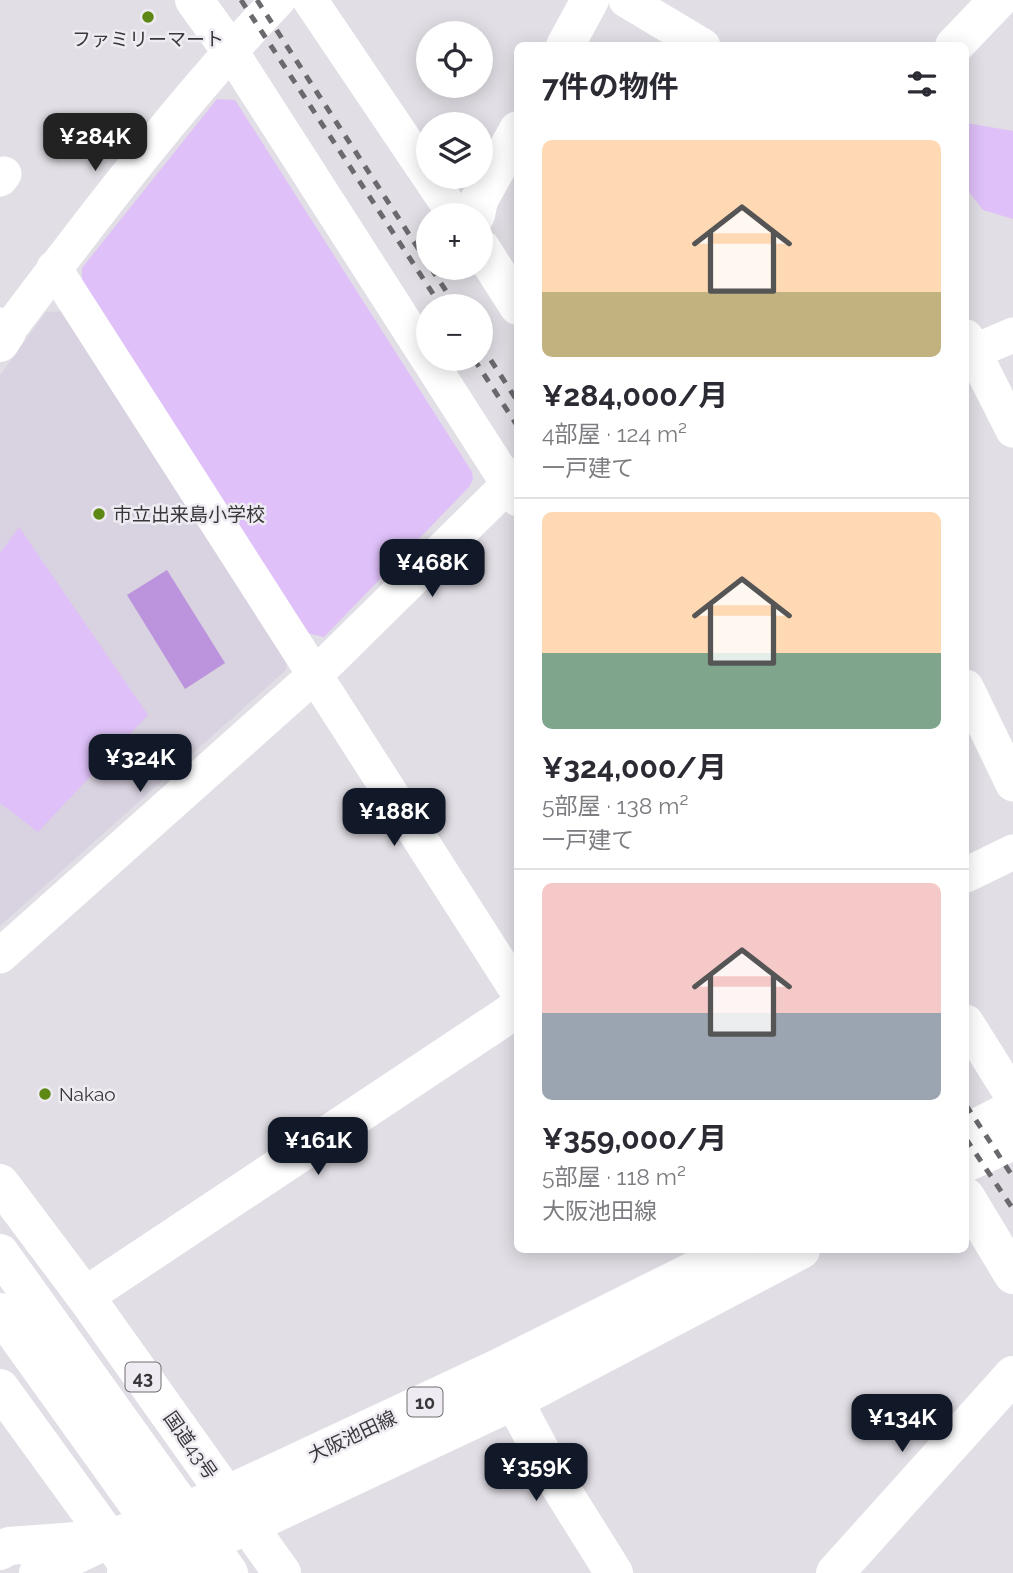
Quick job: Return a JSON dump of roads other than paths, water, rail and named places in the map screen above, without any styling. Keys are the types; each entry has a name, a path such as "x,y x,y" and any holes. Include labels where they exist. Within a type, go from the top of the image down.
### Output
{"main road":[{"path":"194,0 230,50"},
{"path":"567,42 590,0"},
{"path":"958,42 998,0"},
{"path":"478,203 514,137"},
{"path":"493,267 514,300"},
{"path":"85,1296 514,1011"},
{"path":"969,1131 1013,1109"},
{"path":"969,1162 1013,1141"},
{"name":"国道43号","path":"0,1183 85,1296 282,1573"},
{"path":"969,1202 1013,1275"},
{"name":"43","path":"0,1253 229,1573"},
{"name":"大阪池田線","path":"38,1573 109,1539 226,1495 498,1368 729,1253"},
{"name":"大阪池田線","path":"131,1572 248,1526 514,1401 795,1253"},
{"path":"0,1312 187,1573"},
{"path":"835,1573 1013,1375"},
{"path":"0,1388 131,1572"},
{"path":"514,1401 559,1485 614,1573"},
{"path":"0,1551 9,1546 109,1539"}],"street":[{"path":"2,333 230,50 278,0"},
{"path":"310,0 446,203"},
{"path":"626,0 696,42"},
{"path":"230,50 514,484"},
{"path":"54,268 514,986"},
{"path":"1013,335 969,347 1013,430"},
{"path":"0,956 316,674 514,487"},
{"path":"969,693 1013,784"},
{"path":"969,874 1013,852"},
{"path":"969,1027 1013,1097"}],"railway":[{"path":"241,0 433,294"},
{"path":"257,0 416,245"},
{"path":"439,280 448,294"},
{"path":"493,363 514,396"},
{"path":"482,371 514,421"},
{"path":"969,1110 1013,1177"},
{"path":"969,1143 1013,1209"}],"place":[{"name":"ファミリーマート","path":"148,17"},
{"name":"市立出来島小学校","path":"99,514"},
{"name":"Nakao","path":"45,1094"}]}
